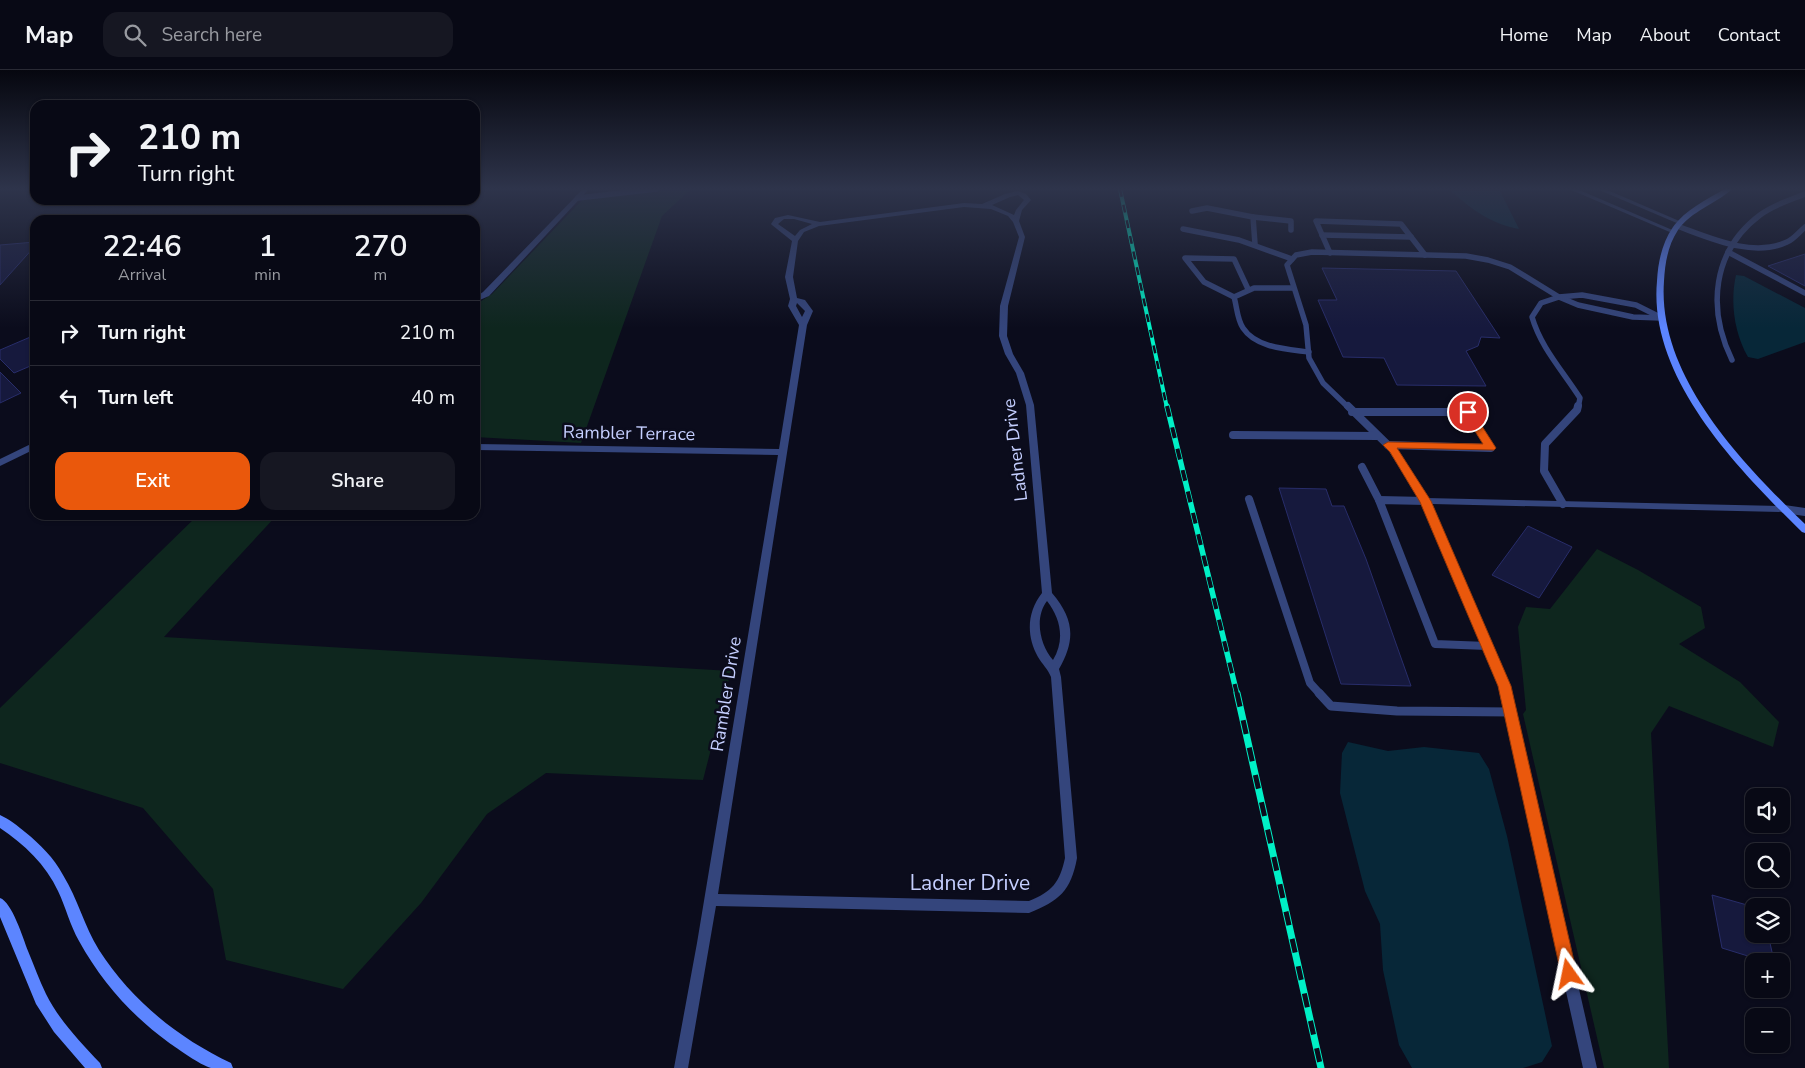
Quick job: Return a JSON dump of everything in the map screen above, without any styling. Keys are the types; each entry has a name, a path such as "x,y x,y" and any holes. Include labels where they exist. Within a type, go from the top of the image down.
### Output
{"main road":[{"path":"1673,236 1664,256 1659,275 1658,295 1661,318 1678,369 1694,398 1741,462 1784,510 1805,530"},
{"path":"0,820 16,831 38,852 59,880 83,934 103,969 134,1007 175,1040 226,1068"},
{"path":"0,904 11,923 42,1000 68,1039 96,1068"}],"street":[{"path":"480,297 486,294 542,236"},
{"path":"790,236 795,241"},
{"path":"799,236 795,241 790,277 794,299 792,306 803,325"},
{"name":"Ladner Drive","path":"1021,236 1004,306 1004,336 1010,354 1020,373 1030,404 1047,594"},
{"name":"Rambler Drive","path":"680,1068 704,943 803,325 809,312 802,302 794,299"},
{"name":"Rambler Terrace","path":"480,447 782,452"},
{"path":"0,463 30,448"},
{"path":"1590,1068 1512,712 1504,686 1426,501 1784,510"},
{"path":"1047,594 1058,606 1064,620 1066,640 1063,655 1054,667 1044,657 1038,645 1035,622 1038,607 1047,594"},
{"name":"Ladner Drive","path":"710,900 1029,907 1048,900 1061,888 1069,874 1071,858 1054,667"}],"lane":[{"path":"1223,236 1255,244 1292,259"},
{"path":"1254,236 1255,244"},
{"path":"1322,236 1330,252"},
{"path":"1348,236 1411,237 1425,255"},
{"path":"1704,236 1733,245 1771,247 1788,242 1795,236"},
{"path":"1732,360 1721,334 1717,312 1717,294 1720,271 1728,252 1742,236"},
{"path":"1426,501 1393,450 1324,383 1309,358 1306,325 1287,265 1296,255 1312,252 1330,252 1466,256 1502,265 1578,305 1633,317 1661,318"},
{"path":"1728,252 1805,294"},
{"path":"1248,289 1234,258 1185,258 1204,282 1234,297 1243,327 1253,338 1278,347 1309,352"},
{"path":"1234,297 1242,290 1263,286 1293,288"},
{"path":"1563,504 1544,471 1545,444 1577,410 1580,398 1568,378 1542,345 1535,330 1532,317 1541,303 1559,296 1582,295 1636,305 1661,318"},
{"path":"1352,412 1468,412 1491,448 1388,445"},
{"path":"1233,435 1377,436"},
{"path":"1362,467 1379,500 1436,644 1487,646"},
{"path":"1249,499 1310,683 1331,706 1397,711 1512,712"},
{"path":"1379,500 1426,501"},
{"path":"1784,510 1805,512"}],"green space":[{"path":"548,236 655,236 581,443 480,437 480,302 492,294"},
{"path":"193,520 272,520 164,637 731,671 703,780 546,773 487,814 421,903 343,989 226,960 213,889 143,808 0,763 0,708"},
{"path":"1597,549 1638,570 1701,607 1705,628 1679,644 1740,682 1779,722 1773,747 1669,706 1651,733 1669,1068 1604,1068 1523,714 1526,710 1518,627 1526,607 1550,609"}],"water":[{"path":"1736,275 1744,276 1805,308 1805,342 1758,359 1748,357 1739,338 1734,317 1733,295"},
{"path":"1348,742 1388,751 1424,747 1479,753 1489,769 1507,836 1552,1046 1542,1062 1523,1068 1412,1068 1399,1045 1383,970 1380,924 1365,891 1340,793 1342,753"}],"building":[{"path":"30,242 30,252 0,285 0,245"},
{"path":"1805,254 1805,286 1768,266"},
{"path":"1322,268 1456,271 1500,338 1481,337 1478,346 1466,351 1486,386 1397,385 1384,358 1343,357 1318,300 1337,300"},
{"path":"30,337 30,366 14,373 0,359 0,350"},
{"path":"0,372 21,393 0,403"},
{"path":"1279,488 1326,489 1332,506 1344,506 1366,559 1411,686 1341,684"},
{"path":"1528,526 1572,547 1539,598 1492,575"},
{"path":"1712,895 1745,904 1745,943 1770,943 1772,953 1745,953 1745,955 1722,948"}],"railway":[{"path":"1130,236 1167,408"},
{"path":"1167,406 1237,694"},
{"path":"1237,693 1321,1068"}],"route":[{"path":"1468,412 1491,448 1388,445 1426,501 1504,686 1512,712 1569,974"}]}
